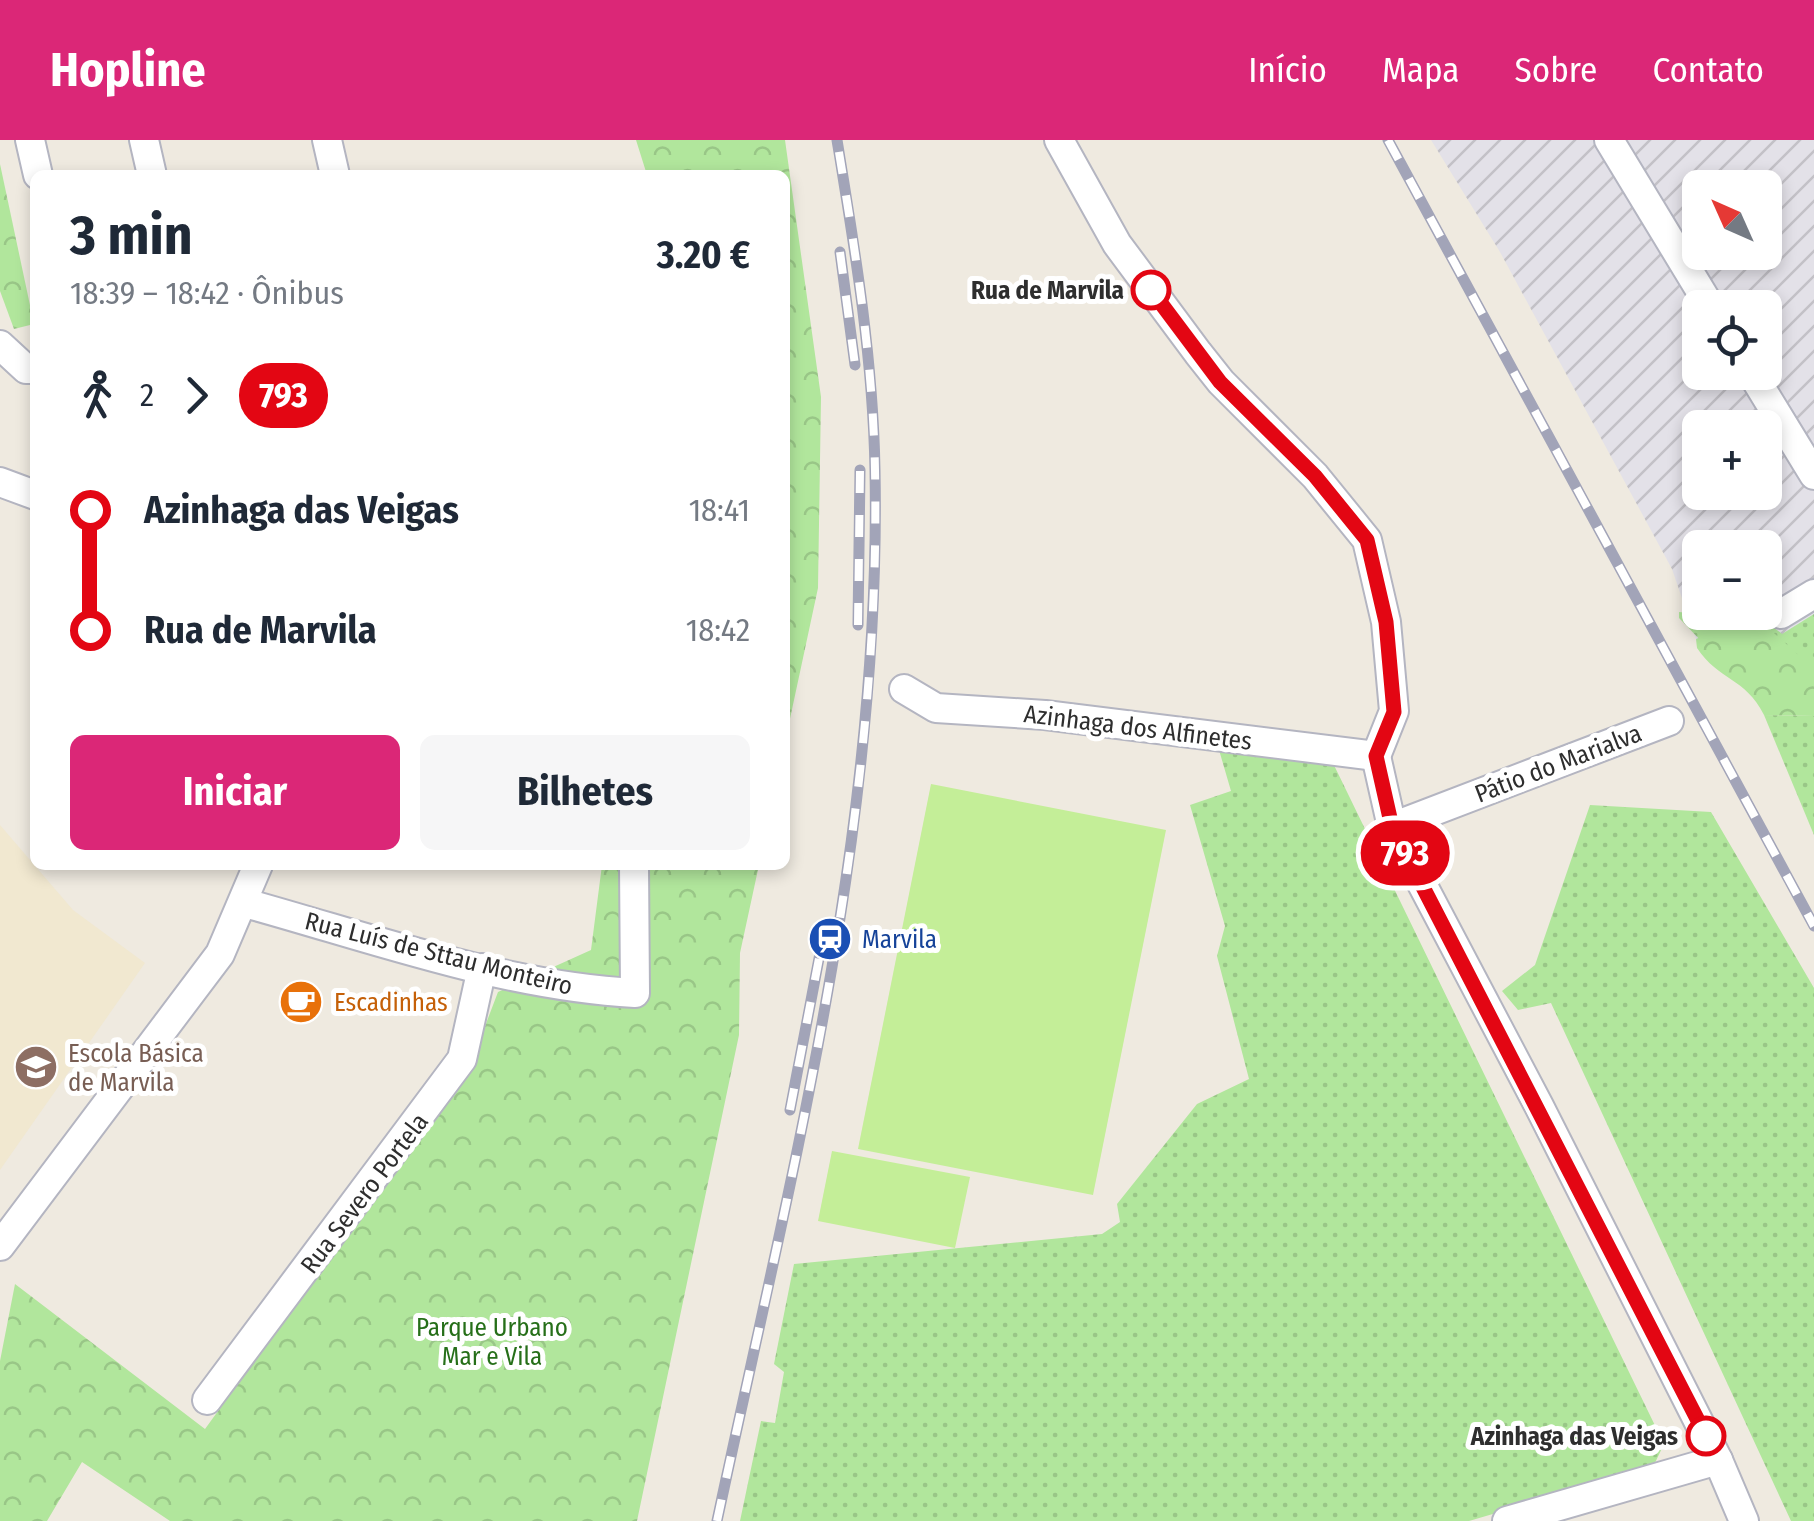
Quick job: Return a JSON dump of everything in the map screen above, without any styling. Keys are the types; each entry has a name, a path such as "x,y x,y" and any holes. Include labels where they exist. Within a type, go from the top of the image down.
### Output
{"street":[{"path":"30,140 37,170"},
{"path":"144,140 151,170"},
{"path":"327,140 334,170"},
{"path":"1059,140 1117,244 1220,382 1315,476 1367,540 1386,622 1394,712 1376,756 1392,827 1718,1460 1744,1521"},
{"path":"1609,140 1701,290"},
{"path":"0,346 30,368"},
{"path":"1762,390 1814,475"},
{"path":"0,482 30,493"},
{"path":"1782,613 1814,594"},
{"name":"Azinhaga dos Alfinetes","path":"904,689 936,708 1044,715 1376,756"},
{"name":"Pátio do Marialva","path":"1392,827 1669,720"},
{"path":"0,1246 220,954 256,870"},
{"name":"Rua Luís de Sttau Monteiro","path":"245,903 482,968 590,990 635,993 634,870"},
{"name":"Rua Severo Portela","path":"207,1400 462,1059 482,968"},
{"path":"1508,1521 1718,1460"}],"shaded area":[{"path":"1431,140 1814,140 1814,669 1696,639 1693,630 1782,630 1782,530 1682,530 1682,598 1672,569 1500,252"},
{"name":"Escola Básica de Marvila","path":"0,825 30,860 30,870 39,870 73,910 145,963 0,1170"}],"green space":[{"path":"636,140 785,140 789,170 645,170"},
{"path":"0,164 30,305 30,325 14,329 0,291"},
{"path":"790,176 821,397 818,588 790,719"},
{"path":"1814,614 1814,686 1704,644 1691,630 1777,630 1782,634"},
{"path":"1718,630 1771,630 1814,669 1814,716 1764,715 1749,693 1705,659 1696,639"},
{"path":"1764,715 1814,716 1814,835"},
{"path":"1217,743 1331,759 1664,1444 1653,1467 1469,1521 740,1521 761,1421 775,1423 784,1372 774,1364 794,1264 1102,1234 1120,1222 1117,1204 1197,1104 1249,1079 1217,956 1225,926 1190,805 1231,791"},
{"path":"931,784 1166,830 1093,1195 858,1149"},
{"path":"1590,805 1711,812 1814,988 1814,1521 1791,1521 1551,1003 1518,1010 1502,991 1535,965"},
{"name":"Parque Urbano Mar e Vila","path":"601,870 758,870 740,953 739,1035 637,1521 170,1521 82,1462 47,1521 0,1521 0,1361 15,1284 205,1429 471,1063 498,992 591,950"},
{"path":"832,1151 970,1177 955,1248 818,1221"}],"railway":[{"path":"717,1521 826,999 848,868 864,736 873,603 874,428 862,304 837,140"},
{"path":"1388,140 1814,926"},
{"path":"840,252 855,365"},
{"path":"858,625 860,470"},
{"path":"790,1110 821,948"}],"bus line":[{"name":"793","path":"1151,290 1220,382 1315,476 1367,540 1386,622 1394,712 1376,756 1392,827 1706,1436"}],"place":[{"name":"Rua de Marvila","path":"1151,290"},
{"name":"Marvila","path":"830,939"},
{"name":"Escadinhas","path":"301,1002"},
{"name":"Escola Básica de Marvila","path":"36,1067"},
{"name":"Azinhaga das Veigas","path":"1706,1436"}]}
